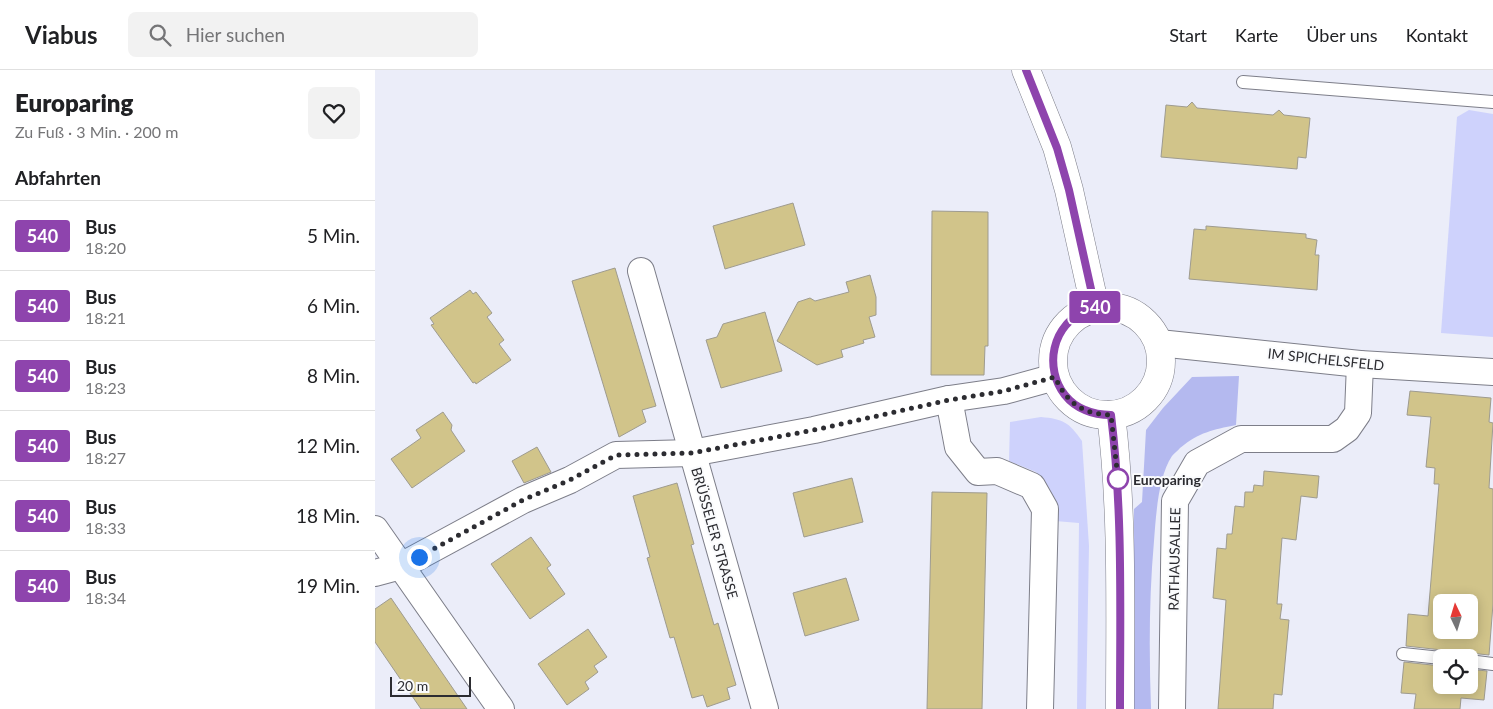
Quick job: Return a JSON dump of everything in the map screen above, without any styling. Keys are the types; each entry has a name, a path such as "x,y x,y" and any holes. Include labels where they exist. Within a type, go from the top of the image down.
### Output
{"street":[{"path":"1025,70 1057,148 1069,190 1095,307"},
{"name":"BRÜSSELER STRASSE","path":"641,271 765,709"},
{"path":"1110,306 1125,309 1139,317 1151,328 1159,343 1162,359 1160,375 1153,390 1142,403 1127,411 1111,415 1083,410 1061,390 1055,377 1052,358 1056,340 1066,325 1079,314 1095,307 1110,306"},
{"name":"IM SPICHELSFELD","path":"1159,343 1360,364 1493,372"},
{"name":"RATHAUSALLEE","path":"1172,709 1175,501 1197,464 1241,439 1333,440 1347,429 1358,413 1360,364"},
{"path":"375,573 401,566 523,500 570,480 616,455 692,453 814,430 949,400 1004,391 1055,377"},
{"path":"949,400 958,447 978,472 997,471 1032,486 1045,509 1040,709"},
{"path":"1111,415 1117,476 1120,709"},
{"path":"375,529 501,709"}],"lane":[{"path":"1243,82 1493,102"},
{"path":"1403,654 1433,657"},
{"path":"1478,662 1493,664"}],"shaded area":[{"path":"1469,110 1493,114 1493,337 1441,333 1457,117"},
{"path":"1239,376 1236,425 1207,432 1194,438 1172,456 1167,465 1157,509 1152,562 1151,709 1134,709 1134,509 1142,502 1146,430 1163,408 1192,377"},
{"path":"1041,417 1060,420 1069,426 1082,441 1089,546 1086,709 1077,709 1079,523 1055,521 1055,500 1048,486 1036,472 1009,461 1010,422"}],"building":[{"path":"1192,102 1197,108 1273,115 1279,110 1284,115 1310,118 1306,158 1298,157 1297,169 1161,157 1166,105 1187,107"},
{"path":"793,203 805,245 725,269 713,226"},
{"path":"932,211 988,212 988,346 985,346 984,375 931,375"},
{"path":"1206,226 1306,234 1306,238 1317,240 1315,255 1319,255 1317,290 1189,279 1194,229 1206,230"},
{"path":"615,268 656,406 642,410 646,422 619,437 572,281"},
{"path":"870,275 876,297 876,315 869,317 875,337 863,340 864,343 841,350 843,357 817,365 777,341 798,302 810,298 815,301 849,292 846,282"},
{"path":"470,290 473,294 476,292 492,313 487,317 504,340 499,344 511,360 476,384 475,382 473,383 431,325 434,324 430,318"},
{"path":"765,312 782,371 721,388 706,340 717,337 723,324"},
{"path":"1410,391 1491,398 1489,422 1493,423 1489,488 1493,489 1493,604 1489,655 1478,654 1478,649 1433,649 1406,646 1408,614 1428,616 1439,484 1434,484 1435,468 1426,467 1431,417 1407,415"},
{"path":"443,412 452,425 451,430 465,451 412,488 391,459 421,438 416,430"},
{"path":"537,447 551,472 524,483 512,461"},
{"path":"1264,471 1319,476 1317,498 1301,496 1296,540 1282,538 1277,604 1282,604 1280,619 1289,620 1282,695 1274,694 1273,709 1218,709 1226,600 1213,598 1217,548 1226,549 1227,534 1232,534 1235,506 1244,507 1245,492 1253,492 1254,485 1263,486"},
{"path":"852,478 863,522 804,537 793,493"},
{"path":"677,483 694,544 691,545 714,625 718,623 736,685 727,688 730,699 707,707 703,695 692,698 674,637 670,638 647,558 650,557 633,496"},
{"path":"932,492 987,493 982,709 927,709"},
{"path":"531,537 551,565 547,568 565,594 530,619 491,564"},
{"path":"846,578 859,620 805,636 793,593"},
{"path":"391,598 467,709 421,709 401,680 375,642 375,609"},
{"path":"588,629 607,657 594,666 598,672 585,682 589,689 567,705 538,664"},
{"path":"1404,662 1433,665 1433,694 1478,694 1478,670 1487,671 1484,700 1461,698 1460,709 1414,709 1416,694 1401,693"}],"bus line":[{"name":"540","path":"1026,70 1057,148 1069,190 1095,307 1079,314 1066,325 1056,340 1052,358 1055,377 1061,390 1083,410 1111,415 1117,476 1120,709"}],"place":[{"name":"Europaring","path":"1118,479"}],"route":[{"path":"419,557 523,500 570,480 616,455 692,453 814,430 949,400 1004,391 1055,377 1061,390 1083,410 1111,415 1118,479"}]}
